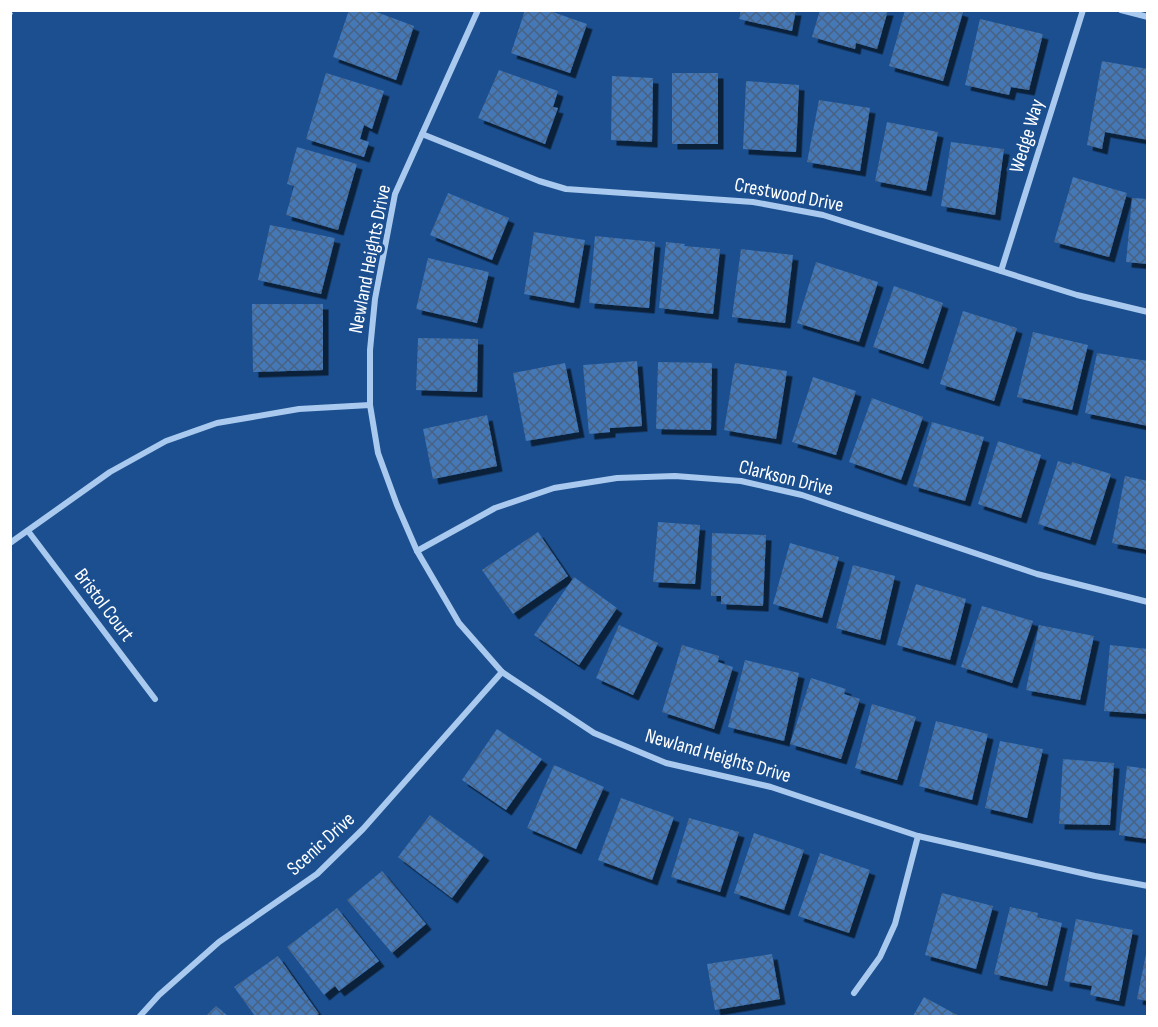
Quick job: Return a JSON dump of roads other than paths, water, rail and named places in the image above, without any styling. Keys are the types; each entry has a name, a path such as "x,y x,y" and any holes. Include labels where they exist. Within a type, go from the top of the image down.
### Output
{"street":[{"name":"Newland Heights Drive","path":"478,10 395,194 375,299 370,350 370,405 378,453 417,551 459,623 502,672 594,733 666,763 771,787 918,836 1148,886"},
{"name":"Wedge Way","path":"1001,271 1083,10"},
{"path":"1121,10 1148,17"},
{"name":"Crestwood Drive","path":"422,134 539,181 566,189 753,202 823,215 1077,295 1148,312"},
{"path":"10,543 110,472 166,441 217,423 298,409 370,405"},
{"name":"Clarkson Drive","path":"417,551 495,508 554,488 617,478 675,476 741,481 802,495 1037,574 1148,602"},
{"name":"Bristol Court","path":"28,531 154,699"},
{"name":"Scenic Drive","path":"140,1017 159,995 219,942 317,874 363,829 502,672"},
{"path":"854,993 879,957 895,924 918,836"}]}
